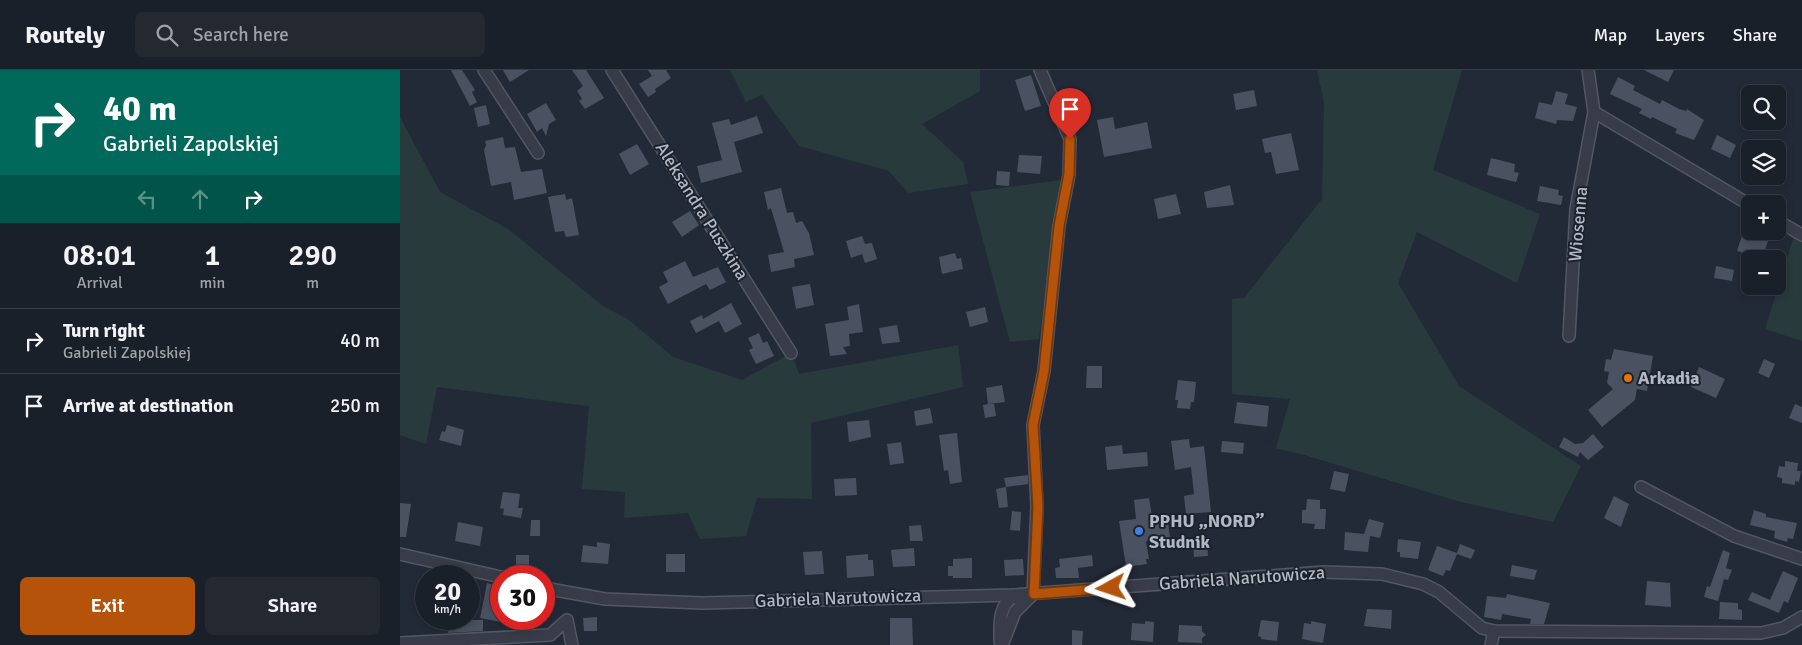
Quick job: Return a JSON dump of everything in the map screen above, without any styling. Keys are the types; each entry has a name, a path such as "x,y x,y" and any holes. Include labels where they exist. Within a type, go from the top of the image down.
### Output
{"street":[{"path":"484,70 538,153"},
{"name":"Aleksandra Puszkina","path":"612,70 791,353"},
{"path":"1000,645 1015,612 1034,594 1038,507 1033,425 1044,371 1059,226 1069,174 1070,139 1040,70"},
{"name":"Wiosenna","path":"1569,336 1576,209 1594,112 1588,70"},
{"path":"1594,112 1741,200"},
{"path":"1786,226 1802,235"},
{"path":"1641,487 1734,536 1802,559"},
{"path":"400,554 490,574"},
{"name":"Gabriela Narutowicza","path":"555,590 605,598 702,603 1014,595 1324,572 1382,574 1423,584 1439,592 1482,628 1494,631 1761,632 1783,628 1802,617"},
{"path":"987,595 994,603 1000,616"},
{"path":"1014,595 1015,612"},
{"path":"1000,645 1000,616 1005,603 1014,595"},
{"path":"400,643 550,635 567,620 572,645"},
{"path":"1491,645 1494,631"}],"shaded area":[{"path":"730,70 980,70 980,91 922,124 963,162 968,184 908,193 889,171 799,146 762,95 746,102"},
{"path":"1317,70 1462,70 1433,170 1540,214 1517,283 1417,232 1398,283 1459,386 1581,466 1553,522 1461,502 1301,454 1248,442 1276,448 1290,399 1232,394 1232,299 1244,298 1322,199 1324,103"},
{"path":"400,117 440,192 508,229 603,306 629,320 673,357 742,380 791,353 799,374 958,345 963,387 811,423 812,499 757,498 746,536 700,539 688,513 624,518 625,492 582,489 589,406 437,387 426,444 400,435"},
{"path":"1061,180 1039,339 1010,342 970,192"},
{"path":"1794,236 1802,241 1802,341 1765,329 1776,295 1786,295 1786,262"}],"building":[{"path":"451,70 462,70 475,90 472,92 477,102 470,106"},
{"path":"503,70 529,70 510,82"},
{"path":"572,70 586,70 604,98 585,109 579,101 582,99 577,91 583,86"},
{"path":"648,70 666,70 671,78 655,89 656,92 648,97 639,84 652,76"},
{"path":"1644,70 1674,70 1668,82"},
{"path":"1031,75 1041,106 1025,111 1015,80"},
{"path":"1618,77 1635,86 1633,90 1660,104 1662,100 1679,109 1686,111 1687,109 1704,120 1694,140 1675,133 1677,129 1639,113 1642,109 1610,94"},
{"path":"1254,90 1257,106 1236,110 1233,94"},
{"path":"1556,91 1568,94 1565,104 1577,107 1573,121 1557,120 1556,124 1535,118 1539,102 1552,105"},
{"path":"546,103 556,120 549,124 546,136 542,128 537,132 527,114"},
{"path":"486,105 490,124 478,127 474,108"},
{"path":"757,116 763,133 734,142 742,172 701,183 697,166 722,160 712,123 729,119 731,125"},
{"path":"1113,117 1115,129 1147,122 1152,148 1104,157 1097,120"},
{"path":"1291,133 1299,170 1276,174 1271,152 1265,153 1262,139"},
{"path":"1717,135 1736,145 1730,158 1711,149"},
{"path":"503,137 505,148 515,147 521,172 542,169 547,193 514,200 511,182 491,186 484,150 485,141"},
{"path":"637,144 649,164 630,175 619,154"},
{"path":"1019,155 1042,156 1040,174 1017,172"},
{"path":"1491,158 1515,164 1514,172 1519,173 1516,182 1487,175"},
{"path":"997,171 1010,172 1009,186 996,185"},
{"path":"1230,185 1234,205 1207,208 1204,192"},
{"path":"1540,186 1559,190 1558,195 1563,196 1561,205 1537,201"},
{"path":"781,188 787,213 793,212 796,223 802,221 809,233 814,255 794,259 795,267 771,272 768,255 784,252 771,208 768,210 764,192"},
{"path":"565,194 566,200 572,198 579,235 566,237 564,231 555,232 548,197"},
{"path":"1176,194 1181,214 1158,219 1154,199"},
{"path":"690,211 699,225 682,237 672,222"},
{"path":"862,236 865,244 872,243 877,259 865,263 862,254 851,258 846,241"},
{"path":"1741,238 1741,240 1768,241 1765,250 1737,251"},
{"path":"955,253 957,259 961,258 963,269 942,274 939,257"},
{"path":"685,261 693,277 718,267 726,282 710,290 706,284 668,304 659,287 668,282 663,272"},
{"path":"1716,266 1734,270 1732,281 1714,278"},
{"path":"810,284 814,305 796,309 792,287"},
{"path":"731,303 742,324 725,333 719,321 696,333 690,321 702,315 703,319"},
{"path":"859,304 863,332 849,334 850,346 843,347 847,354 830,356 825,324 849,320 847,307"},
{"path":"985,307 988,322 970,327 966,312"},
{"path":"897,325 900,342 882,344 879,328"},
{"path":"759,333 763,343 767,341 774,356 756,364 749,350 753,348 748,338"},
{"name":"Arkadia","path":"1614,349 1653,356 1647,391 1637,389 1635,400 1602,427 1588,410 1613,389 1607,383 1609,372 1604,371 1606,359 1611,360"},
{"path":"1764,359 1775,364 1769,378 1758,373"},
{"path":"1087,366 1102,366 1102,388 1086,388"},
{"path":"1699,367 1725,379 1716,398 1691,387"},
{"path":"1178,380 1196,382 1194,402 1191,402 1190,409 1177,408 1178,400 1175,400"},
{"path":"1002,385 1005,402 988,404 986,388"},
{"path":"1237,402 1269,406 1267,427 1234,423"},
{"path":"994,404 996,416 985,418 983,405"},
{"path":"1795,404 1802,407 1802,423 1789,418"},
{"path":"930,408 933,423 916,426 914,411"},
{"path":"869,420 871,437 849,442 847,422"},
{"path":"447,425 464,430 461,446 439,440 442,431 445,432"},
{"path":"957,433 962,482 950,484 948,470 944,471 939,435"},
{"path":"1593,434 1604,447 1588,460 1580,452 1578,457 1559,447 1564,437 1575,444 1583,443"},
{"path":"1189,439 1190,448 1204,446 1211,512 1186,514 1184,496 1194,494 1191,467 1175,470 1171,441"},
{"path":"1222,441 1244,443 1243,454 1221,452"},
{"path":"901,442 904,463 890,465 887,444"},
{"path":"1122,445 1123,454 1147,452 1148,466 1107,470 1105,447"},
{"path":"1785,461 1798,463 1797,471 1801,471 1799,482 1795,481 1795,485 1782,483 1782,478 1777,477 1779,466 1785,467"},
{"path":"1334,471 1349,474 1345,492 1330,489"},
{"path":"1028,475 1028,484 1006,487 1004,478"},
{"path":"856,478 857,495 835,496 834,479"},
{"path":"1006,487 1008,507 999,508 996,489"},
{"path":"503,492 520,494 518,508 523,508 521,518 503,515 504,509 500,508"},
{"path":"1614,496 1629,504 1621,527 1604,518"},
{"name":"PPHU „NORD” Studnik","path":"1149,498 1152,516 1167,514 1170,538 1146,541 1149,559 1146,559 1147,564 1126,567 1119,521 1136,519 1134,500"},
{"path":"1307,499 1320,500 1320,509 1326,509 1325,529 1314,529 1315,524 1302,523 1302,510 1306,510"},
{"path":"400,503 411,504 406,537 400,537"},
{"path":"1754,510 1766,514 1766,517 1797,523 1793,539 1788,538 1787,542 1774,538 1775,531 1750,525"},
{"path":"1012,511 1021,512 1020,531 1010,530"},
{"path":"1369,519 1384,523 1380,538 1370,536 1368,552 1344,550 1345,532 1364,534"},
{"path":"531,520 540,520 540,536 530,536"},
{"path":"458,522 483,527 480,546 455,541"},
{"path":"921,525 923,541 910,541 909,526"},
{"path":"1398,539 1421,542 1418,559 1400,557 1400,552 1397,552"},
{"path":"597,542 610,544 608,564 581,562 583,545 597,547"},
{"path":"1207,543 1208,556 1194,557 1193,545"},
{"path":"1460,544 1475,550 1471,559 1457,554 1450,571 1446,570 1443,576 1428,570 1437,546 1457,553"},
{"path":"914,548 915,566 893,567 891,550"},
{"path":"1723,550 1730,553 1726,568 1732,570 1728,580 1724,579 1718,601 1704,597 1707,586 1710,587"},
{"path":"822,551 824,574 805,575 803,552"},
{"path":"666,554 685,554 685,572 666,572"},
{"path":"868,554 868,560 873,560 874,576 847,578 846,556"},
{"path":"516,555 529,555 529,565 516,565"},
{"path":"1092,555 1093,566 1078,568 1079,578 1056,578 1055,568 1060,567 1059,559"},
{"path":"972,558 972,578 953,578 953,576 948,576 948,566 953,566 953,559"},
{"path":"1023,559 1024,575 1005,576 1004,560"},
{"path":"1512,565 1537,570 1534,580 1510,576"},
{"path":"1783,571 1798,578 1788,603 1784,601 1779,613 1748,600 1752,592 1770,600"},
{"path":"1647,581 1670,583 1671,607 1645,605"},
{"path":"487,583 490,584 490,620 480,618"},
{"path":"1507,594 1550,603 1544,624 1530,624 1531,619 1502,614 1501,620 1484,617 1487,596 1506,598"},
{"path":"1720,602 1738,603 1738,609 1742,610 1742,620 1719,619"},
{"path":"1367,609 1392,610 1391,629 1364,626"},
{"path":"597,617 597,631 584,631 583,618"},
{"path":"890,618 912,618 913,645 890,645"},
{"path":"480,620 483,620 483,631 448,633 448,630 480,630"},
{"path":"1261,620 1279,622 1277,641 1261,639 1258,636"},
{"path":"1145,621 1154,622 1153,642 1131,640 1132,623 1145,624"},
{"path":"1311,621 1326,624 1323,643 1302,639 1304,623 1311,624"},
{"path":"1179,625 1202,626 1202,631 1206,635 1202,638 1202,643 1178,642"},
{"path":"1072,630 1083,631 1082,645 1072,645"}],"place":[{"name":"Arkadia","path":"1628,378"},
{"name":"PPHU „NORD” Studnik","path":"1139,531"}],"route":[{"path":"1070,139 1069,174 1059,226 1044,371 1033,425 1038,507 1034,594 1111,588"}]}
